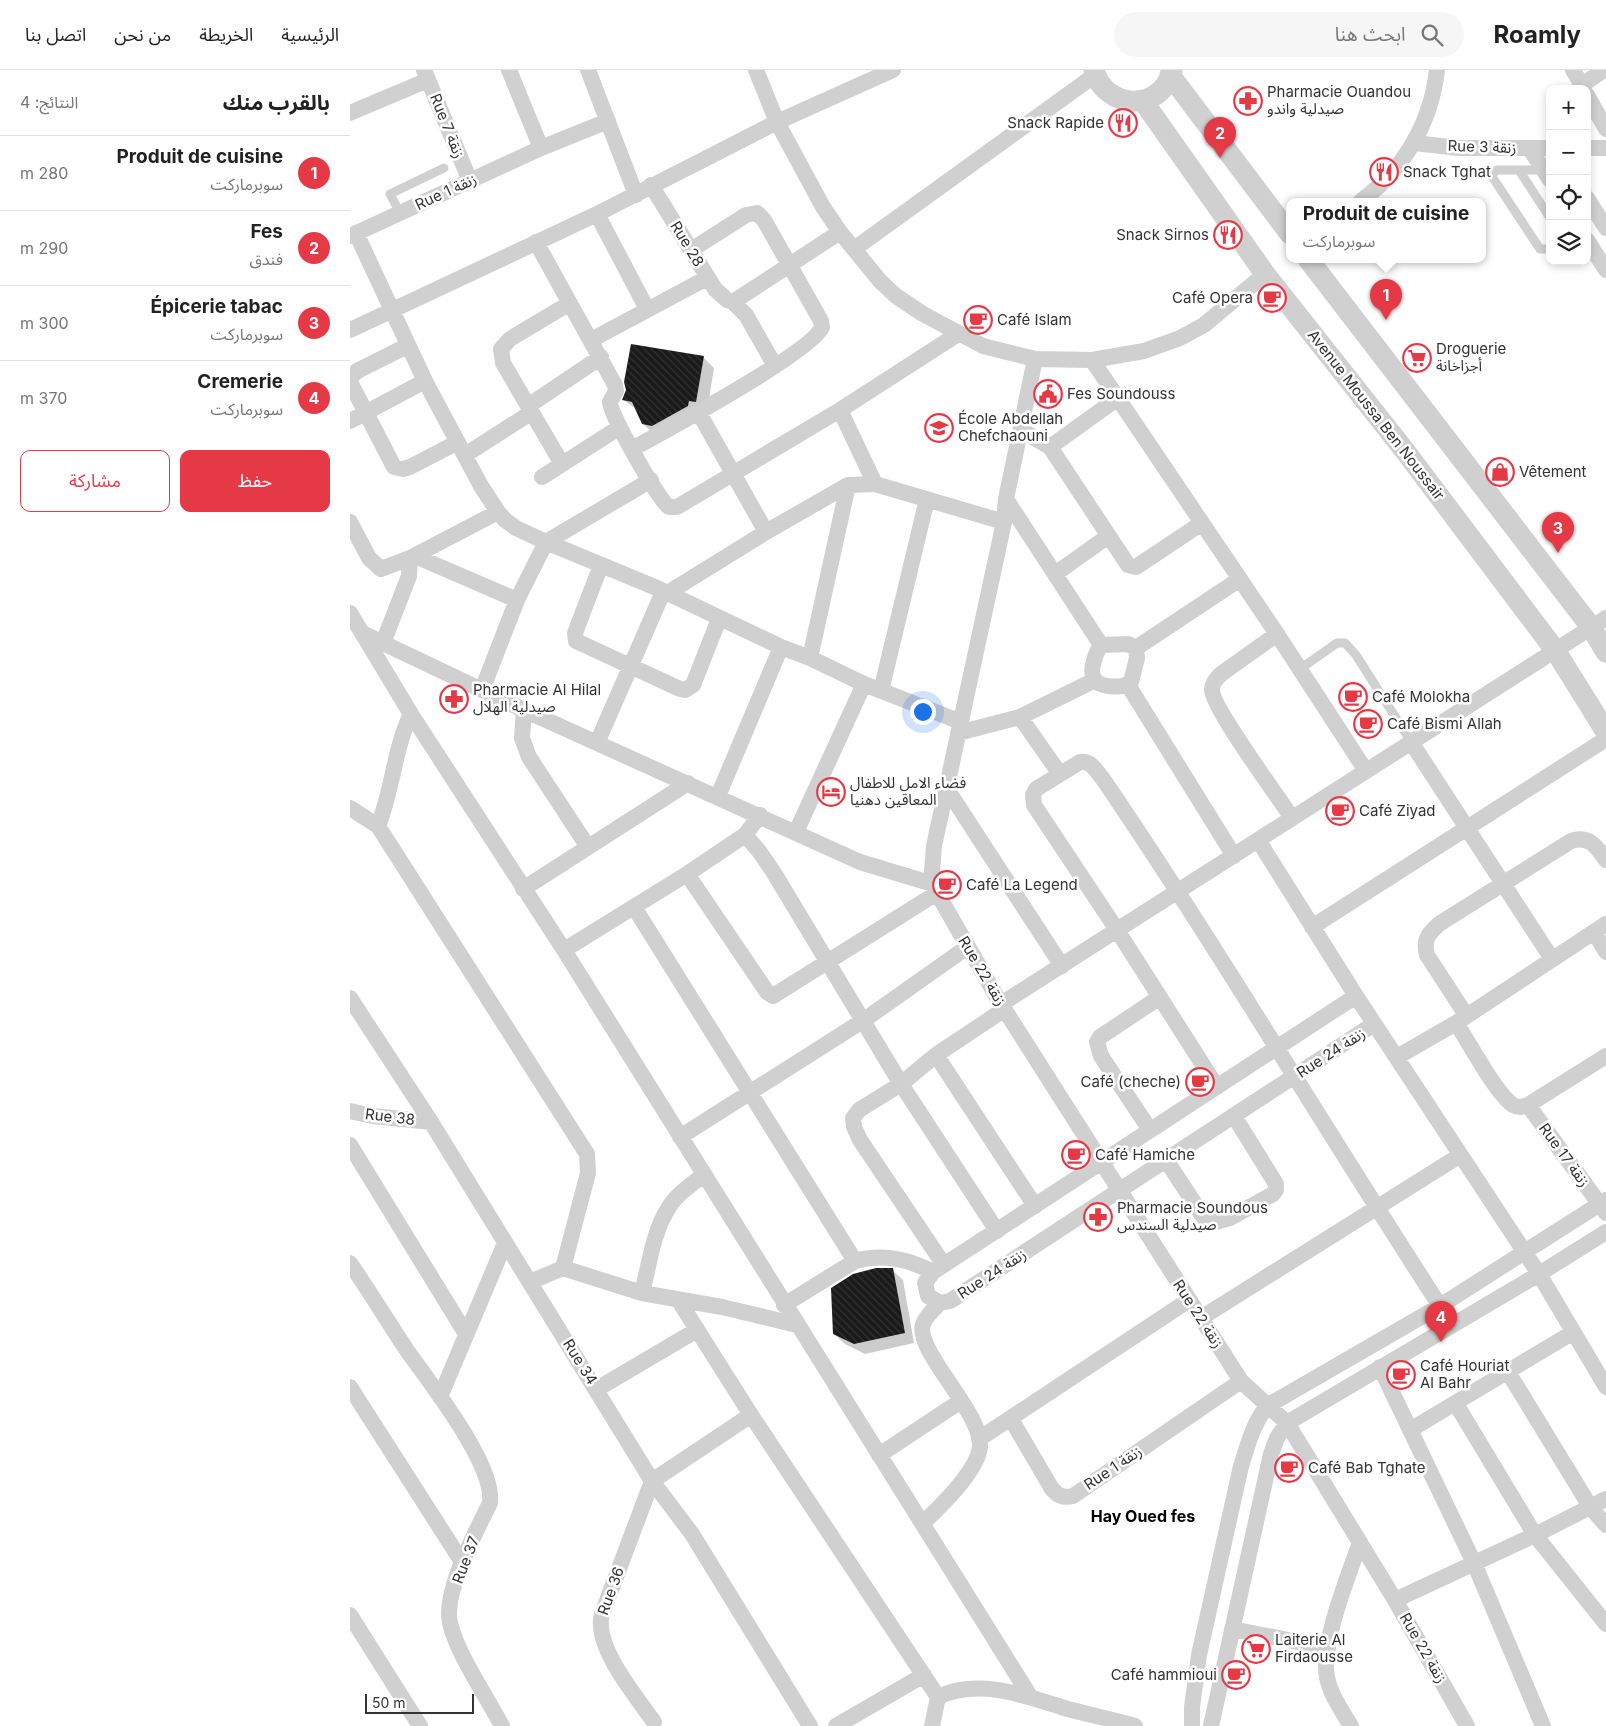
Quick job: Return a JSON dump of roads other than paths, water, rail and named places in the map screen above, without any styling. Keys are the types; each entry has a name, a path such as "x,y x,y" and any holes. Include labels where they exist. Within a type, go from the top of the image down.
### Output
{"street":[{"path":"509,70 541,148"},
{"path":"588,70 636,194"},
{"path":"756,70 777,122 823,207 840,232 880,282 896,296 923,314 983,346 1000,352 1035,358 1092,360 1113,358 1144,351 1180,338 1204,325 1265,274"},
{"path":"350,330 596,214 777,122 893,70"},
{"path":"1365,198 1395,169 1414,143 1425,121 1437,70"},
{"path":"1573,70 1582,85"},
{"path":"1588,85 1604,70"},
{"path":"854,249 1094,73 1102,87 1117,99 1130,102 1143,101 1160,91 1171,72 1286,229"},
{"path":"350,113 426,75"},
{"name":"Rue 7 زنقة","path":"426,75 470,181"},
{"name":"Avenue Moussa Ben Noussair","path":"1143,101 1265,274 1405,451 1555,650 1606,732"},
{"path":"1591,102 1606,130"},
{"name":"Rue 1 زنقة","path":"353,235 541,148 608,122"},
{"name":"Rue 3 زنقة","path":"1414,143 1459,148 1546,148"},
{"path":"1591,148 1606,148"},
{"path":"1530,149 1546,175"},
{"name":"Rue 28","path":"651,185 707,278 715,289 746,316 775,366"},
{"path":"1591,204 1606,228"},
{"path":"632,449 699,413 775,366 816,336 822,327 821,321 764,220 757,213 746,215 691,250"},
{"path":"596,214 647,309"},
{"path":"730,301 789,266 840,232"},
{"path":"353,235 407,346 462,448 498,512 516,528 665,593 781,647 810,658 960,728 1020,717 1095,680"},
{"path":"536,242 601,357 616,388 610,406 620,427 665,505 673,508 840,410 958,334"},
{"path":"1591,246 1606,270"},
{"path":"1311,263 1598,623 1606,652"},
{"path":"591,340 707,278"},
{"path":"562,464 503,363 501,349 510,339 570,303"},
{"path":"350,378 357,371 407,346"},
{"path":"350,382 390,463 398,470 462,448 530,409 601,357"},
{"path":"935,888 932,858 1004,522 1006,499 1035,358"},
{"path":"1092,360 1277,634 1366,771"},
{"path":"350,421 425,381"},
{"path":"1050,447 1118,398"},
{"path":"840,410 875,484"},
{"path":"699,413 766,532"},
{"path":"542,477 620,427"},
{"path":"1021,430 1050,447 1107,537 1128,565 1136,567 1202,523"},
{"path":"482,690 517,600 546,542 651,480"},
{"path":"597,742 665,593 848,485 875,484 1004,522"},
{"path":"810,658 848,485"},
{"path":"881,690 927,499"},
{"path":"1006,499 1101,645"},
{"path":"350,522 369,558 379,569 391,567 413,557 498,512"},
{"path":"1055,574 1107,537"},
{"path":"413,557 517,600"},
{"path":"383,643 409,576 413,557"},
{"path":"601,565 575,637 578,642 680,689 688,689 696,678 719,619"},
{"path":"1136,648 1240,579"},
{"path":"350,613 411,714 522,889 564,950 1030,1696"},
{"path":"939,1269 854,1127 853,1118 859,1110 901,1084 936,1056 1062,966 1598,623"},
{"path":"362,633 524,710 718,796 860,862 935,888"},
{"path":"1277,634 1221,674 1213,682 1212,692 1227,721 1292,818"},
{"path":"1101,645 1128,644 1136,648"},
{"path":"1101,645 1095,657 1093,675 1095,680 1105,685 1128,685"},
{"path":"718,796 781,647"},
{"path":"1128,685 1133,675 1136,648"},
{"path":"796,832 864,684"},
{"path":"1128,685 1234,856"},
{"path":"524,710 522,738 529,757 588,847"},
{"path":"378,826 387,803 404,728 411,714"},
{"path":"1020,717 1060,774"},
{"path":"1312,927 1606,739"},
{"path":"1411,742 1552,959"},
{"path":"1217,1086 1118,930 1034,805 1033,795 1036,789 1080,762 1090,763 1179,891 1376,1208 1440,1306"},
{"path":"522,889 688,783"},
{"path":"947,789 1062,966"},
{"path":"350,808 378,826 586,1154 588,1173 564,1268"},
{"path":"564,950 687,874 745,835 760,815"},
{"path":"745,835 774,873 901,1084 997,1230"},
{"path":"1503,885 1571,841 1581,838 1591,841 1606,860"},
{"path":"1258,840 1459,1156 1539,1274 1606,1387"},
{"path":"687,874 770,996 776,996 828,962 935,888"},
{"name":"Rue 17 زنقة","path":"1503,885 1439,924 1428,934 1424,944 1427,955 1501,1092 1513,1105 1526,1106 1604,1206"},
{"name":"Rue 22 زنقة","path":"935,888 966,948 1241,1381 1287,1424 1395,1600 1467,1726"},
{"path":"634,907 855,1261"},
{"path":"1397,1057 1461,1019 1600,928 1606,952"},
{"path":"680,1137 864,1020 966,948"},
{"path":"784,1305 855,1261 868,1257 898,1258 939,1269 1356,996"},
{"path":"1150,1130 1101,1056 1097,1042 1100,1037 1160,997"},
{"name":"Rue 34","path":"350,998 431,1122 652,1481 692,1534 810,1726"},
{"name":"Rue 24 زنقة","path":"939,1269 925,1283 926,1290 933,1301 940,1303 950,1301 1374,1024"},
{"path":"936,1056 1035,1206"},
{"path":"1526,1106 1606,1056"},
{"name":"Rue 38","path":"350,1111 372,1116 431,1122"},
{"path":"1166,1160 1208,1224 1230,1218 1273,1194 1276,1190 1276,1184 1234,1116"},
{"path":"350,1145 466,1334"},
{"path":"1201,1318 1459,1156"},
{"path":"642,1293 658,1234 669,1206 704,1175"},
{"path":"1192,1726 1192,1706 1199,1655 1241,1466 1254,1427 1267,1406 1440,1306 1604,1206"},
{"path":"1211,1726 1271,1454 1277,1438 1287,1424 1606,1232"},
{"path":"440,1397 505,1243"},
{"name":"Rue 37","path":"350,1263 440,1397 475,1453 486,1476 491,1496 490,1504 462,1562 451,1601 450,1622 458,1642 502,1726"},
{"path":"530,1282 564,1268 642,1293 679,1301 722,1307 797,1325"},
{"path":"979,1439 1189,1300"},
{"path":"679,1301 751,1416 938,1697 932,1726"},
{"path":"923,1523 952,1494 974,1463 980,1446 979,1439 961,1402 923,1336 922,1329 925,1320 940,1303"},
{"path":"597,1389 697,1330"},
{"path":"1410,1430 1456,1404 1572,1332"},
{"path":"1380,1367 1474,1563 1543,1726"},
{"path":"1508,1372 1591,1508 1606,1525"},
{"name":"Rue 1 زنقة","path":"1010,1419 1052,1489 1060,1496 1068,1497 1073,1496 1241,1381"},
{"path":"350,1387 462,1562"},
{"path":"879,1455 961,1402"},
{"path":"1456,1404 1535,1535 1606,1624"},
{"path":"652,1481 751,1416"},
{"name":"Rue 36","path":"652,1481 602,1614 600,1626 604,1643 610,1655 654,1725"},
{"path":"1395,1600 1535,1535 1606,1499"},
{"path":"1351,1726 1327,1677 1328,1648 1332,1627 1360,1542"},
{"path":"350,1615 420,1726"},
{"path":"1232,1629 1328,1648"},
{"path":"836,1726 924,1675"},
{"path":"938,1697 946,1693 981,1689 1030,1696 1135,1726"}],"lane":[{"path":"400,213 390,194 444,168"},
{"path":"1546,175 1519,170 1497,170 1491,175 1540,249 1546,250"},
{"path":"1519,170 1546,212"},
{"path":"1300,669 1337,643 1345,643 1356,654 1411,742"}],"place":[{"name":"Pharmacie Ouandou صيدلية واندو","path":"1248,101"},
{"name":"Snack Rapide","path":"1123,123"},
{"name":"Fes","path":"1220,158"},
{"name":"Snack Tghat","path":"1384,172"},
{"name":"Snack Sirnos","path":"1228,235"},
{"name":"Café Opera","path":"1272,298"},
{"name":"Café Islam","path":"978,320"},
{"name":"Produit de cuisine","path":"1386,320"},
{"name":"Droguerie أجزاخانة","path":"1417,358"},
{"name":"Fes Soundouss","path":"1048,394"},
{"name":"École Abdellah Chefchaouni","path":"939,428"},
{"name":"Vêtement","path":"1500,472"},
{"name":"Épicerie tabac","path":"1558,553"},
{"name":"Café Molokha","path":"1353,697"},
{"name":"Pharmacie Al Hilal صيدلية الهلال","path":"454,699"},
{"name":"Café Bismi Allah","path":"1368,724"},
{"name":"فضاء الامل للاطفال المعاقين دهنيا","path":"831,792"},
{"name":"Café Ziyad","path":"1340,811"},
{"name":"Café La Legend","path":"947,885"},
{"name":"Café (cheche)","path":"1200,1082"},
{"name":"Café Hamiche","path":"1076,1155"},
{"name":"Pharmacie Soundous صيدلية السندس","path":"1098,1217"},
{"name":"Cremerie","path":"1441,1342"},
{"name":"Café Houriat Al Bahr","path":"1401,1375"},
{"name":"Café Bab Tghate","path":"1289,1468"},
{"name":"Laiterie Al Firdaousse","path":"1256,1649"},
{"name":"Café hammioui","path":"1236,1675"}],"district":[{"name":"Hay Oued fes","path":"1143,1516"}]}
